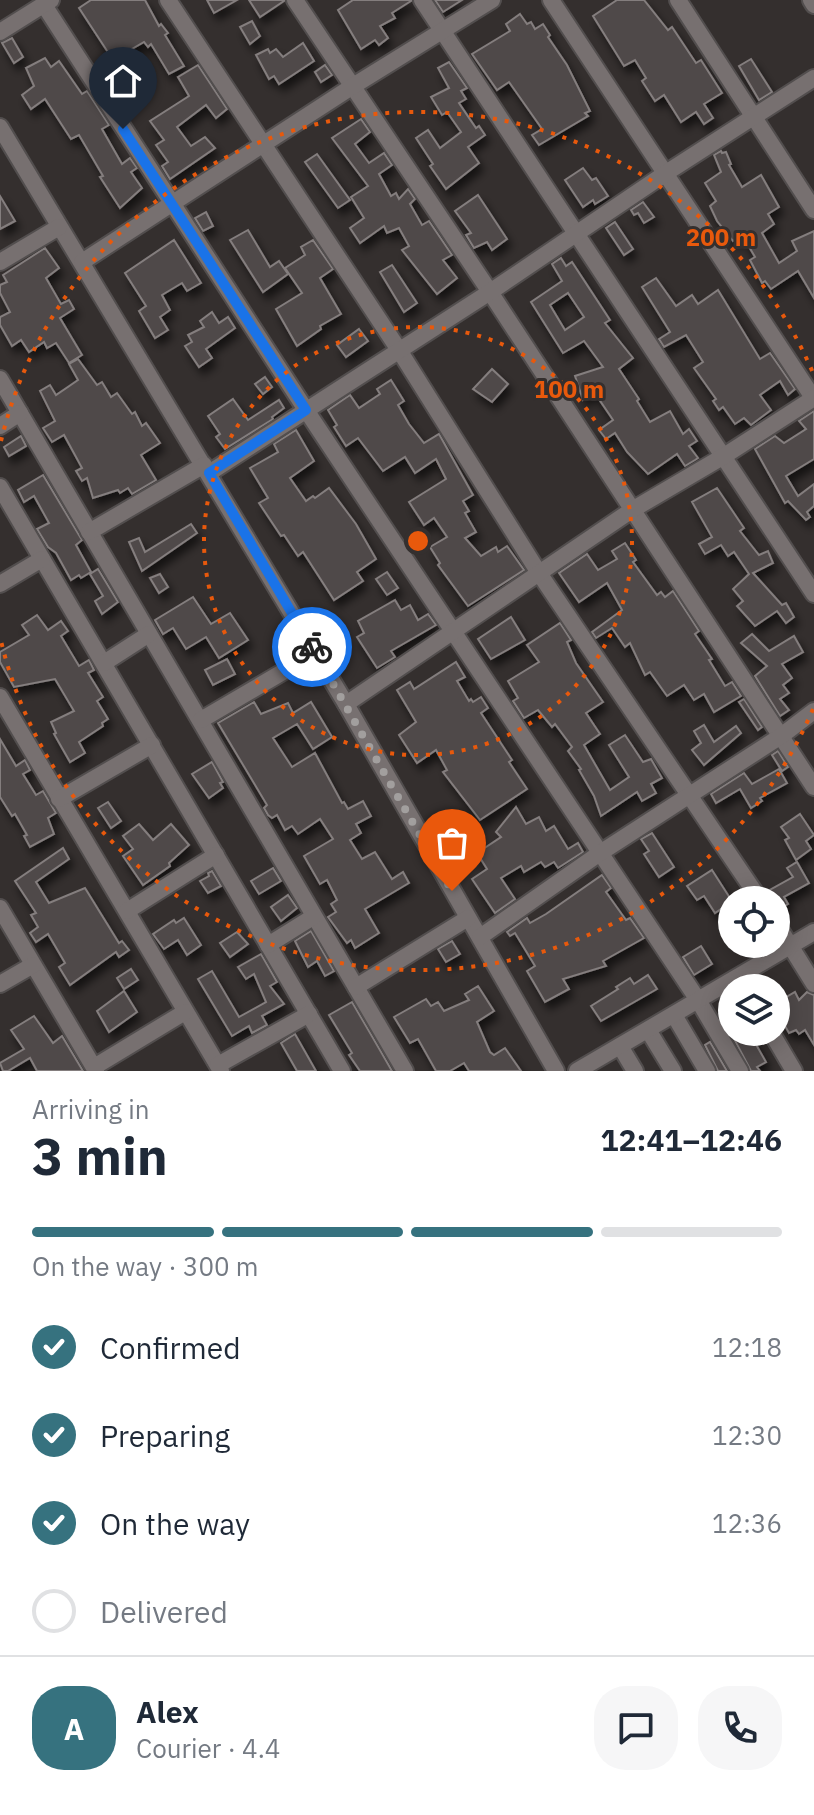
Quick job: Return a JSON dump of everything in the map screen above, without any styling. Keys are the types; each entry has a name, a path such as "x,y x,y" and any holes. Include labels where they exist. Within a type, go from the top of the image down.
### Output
{"street":[{"path":"168,0 399,350 539,573 750,886"},
{"path":"295,0 814,787"},
{"path":"422,0 814,594"},
{"path":"82,262 492,0"},
{"path":"346,704 632,510 814,398 551,0"},
{"path":"678,0 814,210"},
{"path":"0,32 47,2 171,203 698,1000 740,1071"},
{"path":"89,532 207,469 306,410 814,78"},
{"path":"0,127 346,704 556,1071"},
{"path":"0,262 59,227"},
{"path":"0,379 405,1071"},
{"path":"0,426 20,413"},
{"path":"0,487 342,1071"},
{"path":"0,584 42,559"},
{"path":"104,663 149,634"},
{"path":"201,720 315,653"},
{"path":"0,697 6,721 59,799 220,1068 309,1014"},
{"path":"480,937 687,794 781,736 814,711"},
{"path":"59,799 152,745"},
{"path":"127,911 216,855"},
{"path":"0,908 95,1069 185,1012"},
{"path":"268,945 313,917"},
{"path":"356,987 468,918"},
{"path":"754,974 814,932"},
{"path":"790,942 814,984"},
{"path":"0,984 33,965"},
{"path":"589,1068 698,1000 718,992"},
{"path":"674,1015 707,1071"},
{"path":"648,1030 673,1071"},
{"path":"620,1046 635,1071"},
{"path":"779,1046 794,1071"}],"building":[{"path":"91,0 145,0 159,26 161,24 168,33 165,35 184,66 169,74 151,44 148,47 144,42 113,60 79,8"},
{"path":"207,0 237,0 214,13"},
{"path":"249,0 284,0 284,1 260,17"},
{"path":"353,0 411,1 392,13 395,18 380,26 388,38 379,45 375,40 361,49 338,10"},
{"path":"435,0 462,0 443,12"},
{"path":"617,0 644,0 668,30 672,27 696,63 701,60 722,93 704,104 713,118 704,124 696,112 681,122 664,95 655,101 642,81 646,78 635,60 624,66 593,16"},
{"path":"520,14 535,29 543,24 590,111 585,113 588,116 539,145 532,135 542,129 509,82 497,90 472,54 510,31 506,24"},
{"path":"252,21 260,36 250,44 240,27"},
{"path":"12,38 23,57 14,63 2,43"},
{"path":"303,43 314,61 279,84 274,76 269,79 256,55 276,49 283,57"},
{"path":"45,58 51,67 59,61 82,94 87,91 109,125 102,129 122,164 130,158 137,168 131,172 142,188 120,208 79,135 71,139 45,99 31,109 22,95 34,86 26,68"},
{"path":"751,59 772,92 759,100 739,66"},
{"path":"449,62 467,88 461,91 466,99 459,103 476,128 479,126 485,135 468,147 479,163 446,189 416,138 428,130 440,148 461,132 447,112 442,115 431,97 449,88 438,68"},
{"path":"198,65 227,109 216,118 206,105 177,127 191,146 205,137 215,148 170,179 162,166 168,162 156,145 164,140 150,121 189,96 178,77"},
{"path":"325,65 332,75 321,82 315,72"},
{"path":"116,66 123,80 112,85 105,71"},
{"path":"361,119 370,132 355,144 369,163 384,153 392,165 379,174 391,196 396,193 399,199 408,189 415,199 410,204 422,225 429,221 452,255 443,260 457,278 437,294 402,250 409,246 399,228 387,233 384,226 360,243 350,228 364,218 351,197 368,186 332,138"},
{"path":"726,152 729,165 742,187 761,175 779,207 768,214 774,224 762,233 779,263 797,251 792,241 814,231 814,298 798,271 771,289 765,281 762,283 750,260 755,257 742,235 733,241 717,221 710,206 716,201 705,183 721,172 714,155"},
{"path":"317,154 350,200 338,208 305,162"},
{"path":"583,168 592,180 596,178 608,196 583,207 565,180"},
{"path":"478,195 507,239 492,250 487,242 474,248 466,235 471,233 455,211"},
{"path":"0,196 15,221 0,229"},
{"path":"643,202 654,217 644,223 638,213 634,215 631,210"},
{"path":"206,212 213,226 203,231 195,218"},
{"path":"615,222 633,249 624,255 606,228"},
{"path":"248,230 270,267 279,261 288,274 263,292 230,240"},
{"path":"174,240 201,283 187,291 182,283 162,295 170,310 160,317 168,330 155,338 139,311 146,306 125,273"},
{"path":"313,240 333,269 320,278 341,314 320,326 321,329 297,346 276,309 302,293 285,268 305,255 301,247"},
{"path":"45,248 59,268 46,278 61,304 69,300 74,309 60,318 82,355 69,363 56,343 47,348 44,342 29,352 21,340 12,346 0,325 0,317 10,312 0,293 0,285 7,282 3,275"},
{"path":"561,258 566,266 572,262 610,320 605,323 633,358 619,369 650,422 670,411 683,434 689,429 697,441 689,446 698,458 685,466 677,454 648,474 627,452 615,433 606,439 599,430 613,420 594,392 583,400 575,376 603,367 584,341 563,353 531,302 562,281 552,264","holes":["568,293 584,317 565,330 550,305"]},
{"path":"392,265 417,303 404,312 380,272"},
{"path":"656,278 676,306 692,295 698,304 718,290 760,359 770,353 795,389 788,395 780,381 760,395 771,410 751,425 744,418 735,424 723,407 719,410 713,401 716,399 694,368 703,362 686,335 664,347 659,339 670,332 642,287"},
{"path":"212,312 219,323 228,317 235,328 206,349 212,358 199,367 185,346 192,342 188,335 204,327 200,321"},
{"path":"359,329 368,341 346,357 337,345"},
{"path":"78,359 97,385 102,382 111,397 117,393 132,414 135,412 142,426 146,423 160,443 141,455 156,480 132,494 128,488 120,493 118,490 93,498 87,478 82,481 76,471 82,468 64,435 52,442 43,428 55,421 40,391 50,385 56,395 78,380 69,364"},
{"path":"492,369 508,384 492,402 473,389"},
{"path":"265,377 272,387 263,394 255,384"},
{"path":"391,380 404,401 398,405 409,424 424,443 439,434 473,495 463,501 469,511 465,513 476,532 465,538 481,556 496,547 498,552 507,546 524,570 468,606 438,565 440,563 430,547 447,537 434,518 424,525 409,502 446,479 436,459 415,473 405,457 383,471 358,438 346,446 328,410 350,395 359,408 380,394 377,389"},
{"path":"233,399 248,420 279,400 284,408 273,419 225,449 216,437 220,434 208,416"},
{"path":"814,411 814,459 786,476 798,496 814,484 814,506 807,512 810,517 806,520 788,501 785,503 755,449 775,436 784,443 806,429 799,421"},
{"path":"296,430 314,461 290,478 306,501 329,488 356,524 376,559 357,572 363,581 334,600 303,552 298,556 259,503 268,498 250,468 278,452 274,444"},
{"path":"21,436 26,446 9,456 4,447"},
{"path":"43,475 82,540 76,545 91,572 81,578 79,575 71,580 56,553 48,547 37,529 49,523 34,496 24,502 18,490"},
{"path":"717,488 744,528 740,531 759,555 768,551 773,563 753,573 782,605 786,603 794,617 786,623 777,611 755,626 737,606 743,601 733,589 749,574 734,552 728,556 721,545 705,554 699,544 712,537 692,502"},
{"path":"191,524 197,533 142,571 129,542 139,538 145,552"},
{"path":"625,543 636,560 633,562 657,595 661,592 665,597 673,591 699,631 695,634 725,686 732,682 741,696 714,712 704,694 694,700 684,685 667,696 650,672 645,675 630,643 625,647 612,628 596,638 592,632 622,610 607,583 579,602 559,573 587,554 598,570 617,559 612,551"},
{"path":"98,569 118,602 102,614 95,601 103,596 90,574"},
{"path":"387,572 398,588 387,595 376,579"},
{"path":"160,574 168,587 159,593 150,578"},
{"path":"193,597 211,624 230,613 248,640 219,658 206,637 186,649 173,628 163,634 155,620"},
{"path":"395,600 401,610 410,605 418,620 428,614 436,625 391,651 395,657 377,668 357,637 364,633 358,621"},
{"path":"37,615 48,630 61,621 68,631 61,636 79,666 89,660 94,670 88,673 103,697 97,701 108,719 79,742 85,753 70,762 54,734 51,722 74,711 55,679 14,687 0,662 0,652 29,635 22,625"},
{"path":"511,617 525,640 491,659 478,639"},
{"path":"560,623 571,640 567,642 576,663 603,702 586,713 600,734 584,745 610,790 629,777 609,745 625,735 643,762 651,759 662,778 651,784 656,793 642,801 637,792 601,816 581,769 568,751 572,747 555,724 552,727 538,710 524,718 513,701 518,698 508,681 539,662 527,645"},
{"path":"752,634 769,651 794,636 803,652 782,664 792,678 783,685 789,693 780,699 789,710 780,716 755,676 767,666 741,643"},
{"path":"227,659 235,674 213,685 205,670"},
{"path":"456,662 465,677 457,681 469,701 481,697 488,708 481,713 527,789 480,820 443,772 447,770 436,750 417,763 399,735 416,722 397,690 410,682 414,689"},
{"path":"744,699 762,727 758,730 739,702"},
{"path":"254,702 261,714 288,703 293,713 311,702 332,737 313,749 297,724 273,738 292,767 315,753 348,809 363,801 371,816 356,824 361,833 350,840 362,859 375,852 392,879 403,872 409,883 365,909 379,933 355,948 351,940 347,943 328,917 336,912 331,904 337,900 327,880 320,884 304,856 333,839 320,819 298,834 292,826 285,830 277,815 272,818 268,815 264,808 267,805 218,723"},
{"path":"704,725 714,742 736,726 741,733 704,765 692,750 701,743 694,731"},
{"path":"0,739 16,766 25,760 30,770 23,774 36,795 43,791 56,813 48,818 54,834 30,847 15,814 12,816 0,797"},
{"path":"778,751 788,767 782,771 772,755"},
{"path":"212,762 223,788 209,798 192,774"},
{"path":"779,769 787,783 760,798 762,801 751,808 740,789 716,803 711,794 744,773 752,784"},
{"path":"108,802 121,821 111,828 98,808"},
{"path":"516,807 526,824 539,817 546,831 554,826 568,849 578,843 583,852 558,868 554,862 545,867 541,862 524,872 521,866 501,878 515,899 495,913 472,879 487,869 477,853 501,837 496,832"},
{"path":"800,814 814,835 806,841 811,849 796,860 785,840 789,838 781,827"},
{"path":"139,824 153,840 171,824 189,845 169,863 170,866 143,885 123,856 133,849 123,836"},
{"path":"652,833 674,867 659,877 644,854 649,851 641,839"},
{"path":"63,848 69,859 36,882 49,903 85,888 119,943 122,941 129,950 119,957 116,952 70,985 59,967 65,963 48,934 36,942 30,933 38,927 31,915 36,913 15,881"},
{"path":"797,862 809,883 790,894 790,886 777,886 793,877 787,868"},
{"path":"273,868 281,881 259,894 251,881"},
{"path":"712,870 722,886 718,886 718,911 715,913 704,896 697,900 687,886"},
{"path":"212,871 221,886 208,893 200,881"},
{"path":"602,875 611,888 606,892 626,920 630,918 644,938 603,961 606,966 563,979 569,989 545,1002 527,971 535,966 515,933 510,936 507,932 527,918 530,923 546,914"},
{"path":"288,895 297,908 281,921 271,907"},
{"path":"184,918 201,945 187,955 178,940 164,949 153,934 174,920 176,923"},
{"path":"311,931 334,971 325,976 317,961 308,967 295,941"},
{"path":"237,932 248,944 230,957 220,943"},
{"path":"452,941 460,954 446,962 438,949"},
{"path":"701,946 712,964 694,975 683,957"},
{"path":"261,954 277,982 270,986 284,1004 262,1016 267,1025 252,1033 249,1026 232,1036 198,979 212,971 239,1017 266,1002 254,974 246,979 238,967"},
{"path":"131,969 138,980 124,989 117,978"},
{"path":"648,975 657,989 601,1021 591,1006 630,978 634,984"},
{"path":"478,986 494,1011 477,1022 490,1052 494,1055 505,1048 521,1071 469,1071 464,1063 450,1071 436,1071 418,1039 410,1043 394,1017 426,999 431,1006 438,1002 444,1011 469,1000 465,994"},
{"path":"124,991 137,1012 109,1032 97,1011"},
{"path":"795,992 799,1000 807,992 814,995 814,1045 805,1030 799,1034 796,1030 790,1033 790,995"},
{"path":"352,1002 392,1071 360,1071 349,1055 352,1053 329,1015"},
{"path":"34,1016 53,1043 62,1036 83,1071 37,1071 30,1058 3,1071 0,1063 24,1049 11,1030"},
{"path":"295,1034 316,1071 297,1071 281,1043"},
{"path":"710,1042 727,1071 718,1071 705,1045"},
{"path":"738,1046 757,1046 766,1062 757,1067 760,1071 751,1071"}],"way so far":[{"path":"312,647 452,891"}],"route":[{"path":"123,129 306,410 209,473 312,647"}]}
